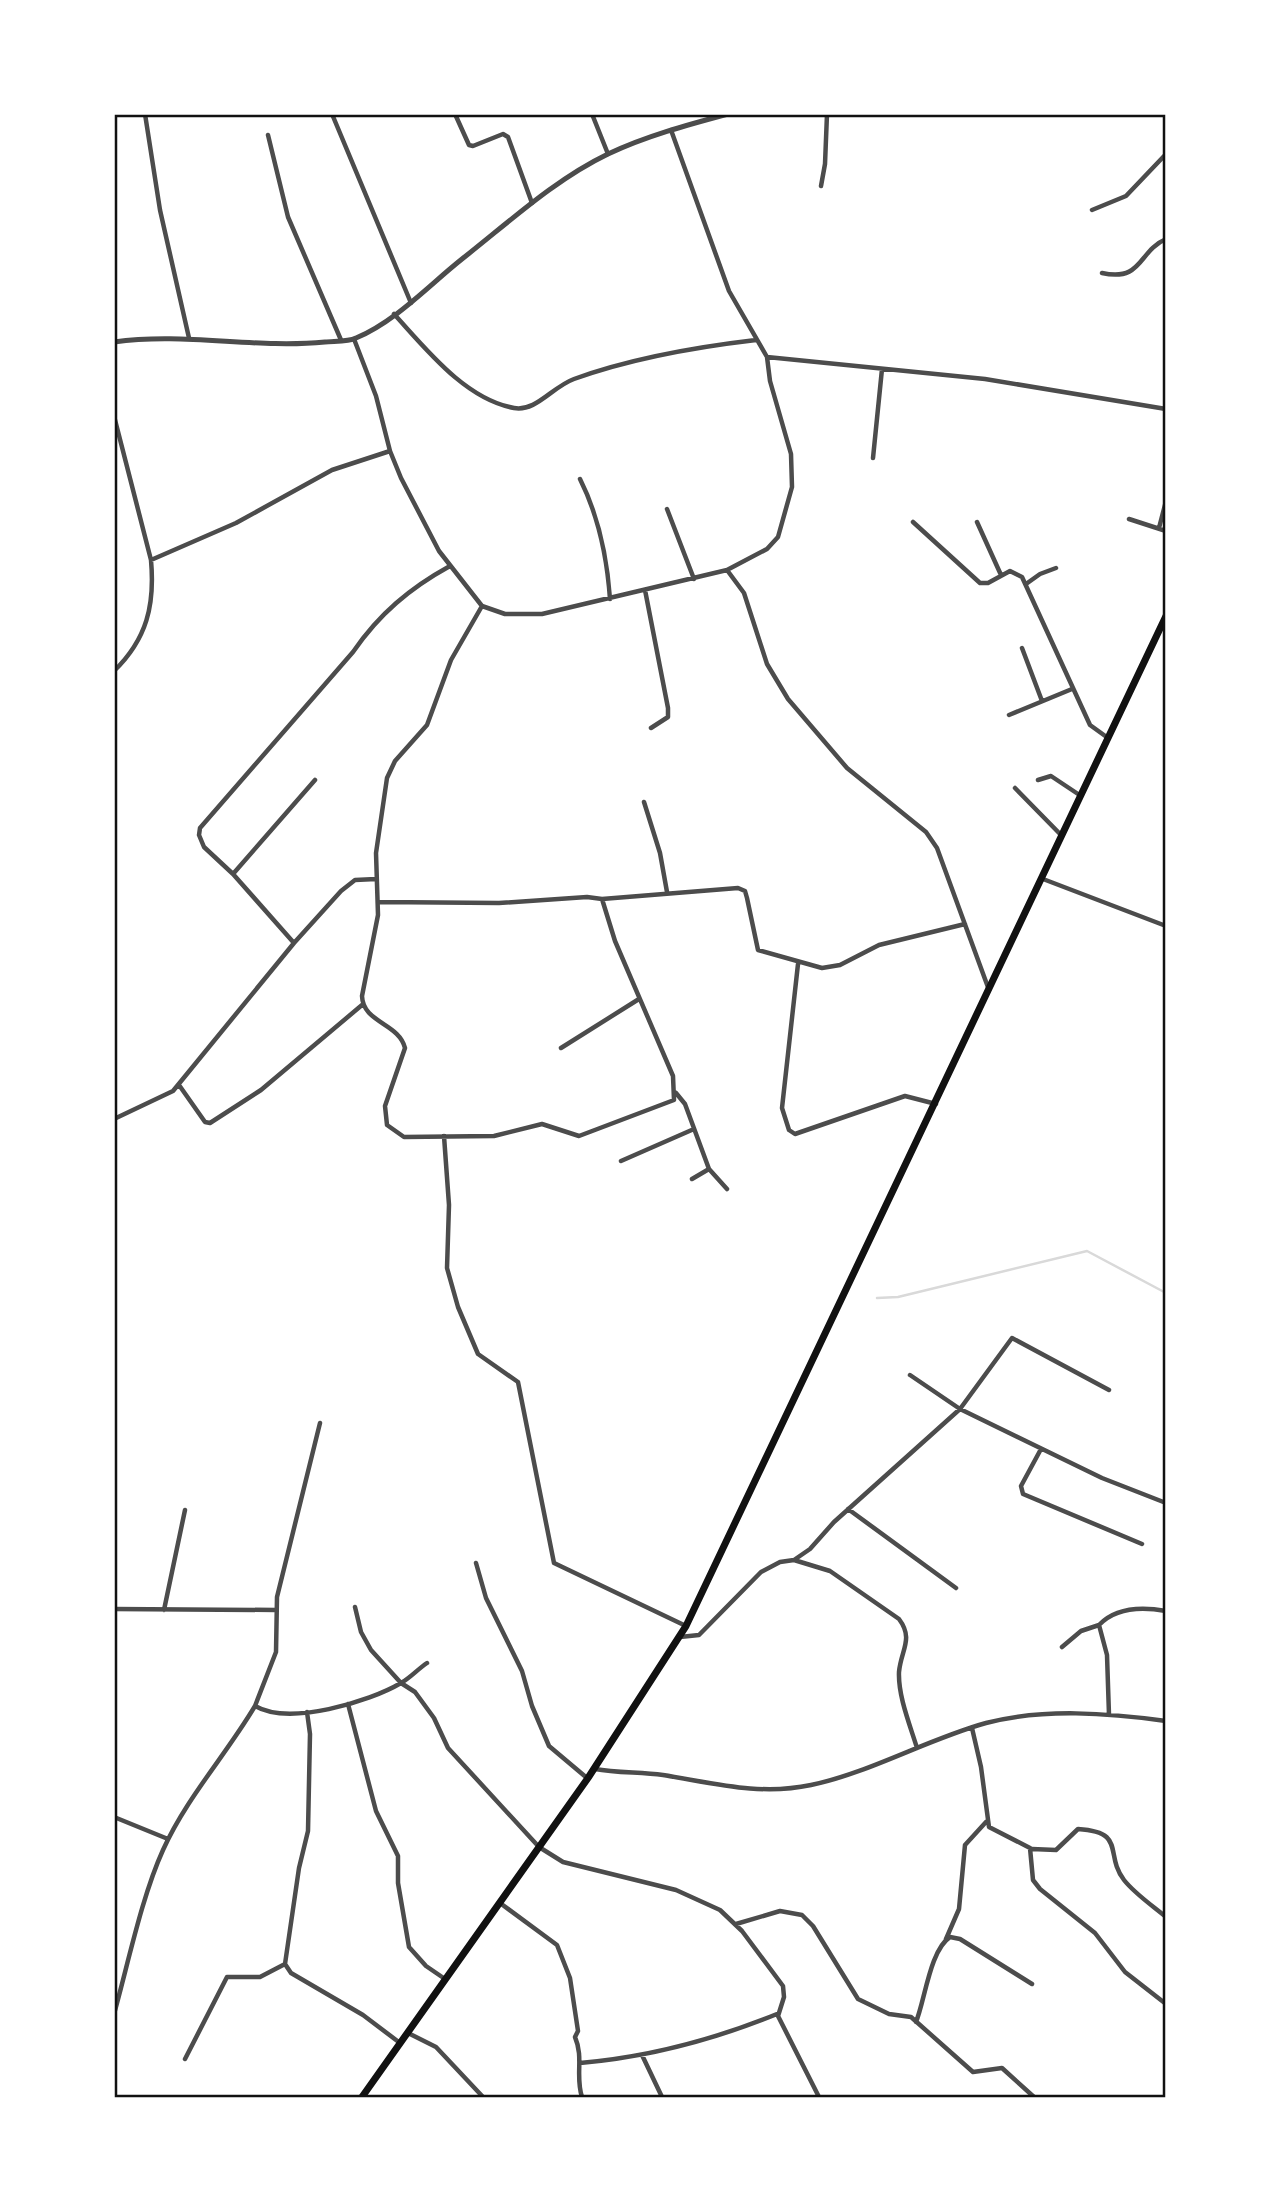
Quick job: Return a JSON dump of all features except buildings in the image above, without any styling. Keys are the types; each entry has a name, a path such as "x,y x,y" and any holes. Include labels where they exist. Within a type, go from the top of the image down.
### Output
{"main road":[{"path":"362,2097 588,1778 686,1626 990,992 1166,617"}],"street":[{"path":"145,114 160,210 189,338"},
{"path":"332,114 411,303"},
{"path":"455,114 468,145 473,146 503,134 508,137 532,203"},
{"path":"592,114 608,155"},
{"path":"114,342 189,338 248,345 354,339 411,303 532,203 608,155 670,129 728,114"},
{"path":"821,186 825,164 827,114"},
{"path":"354,339 379,405 390,451 425,527 450,566 482,606 519,615 542,614 727,569 773,543 778,537 789,502 793,472 791,454 770,381 767,357 724,279 670,129"},
{"path":"268,135 288,217 341,340"},
{"path":"1092,210 1131,192 1166,154"},
{"path":"1102,273 1117,275 1135,270 1166,239"},
{"path":"394,314 460,380 513,408 533,406 553,388 583,375 701,346 756,340"},
{"path":"767,357 985,379 1166,409"},
{"path":"873,458 883,369"},
{"path":"114,416 151,560 153,581 149,620 143,635 114,671"},
{"path":"151,560 236,523 332,470 390,451"},
{"path":"580,479 596,510 608,566 610,599"},
{"path":"1159,528 1166,501"},
{"path":"667,509 694,579"},
{"path":"1129,519 1166,531"},
{"path":"913,522 980,583 988,583 1014,571 1026,584 1090,725 1109,739"},
{"path":"977,522 1001,575"},
{"path":"294,943 200,841 200,828 353,652 371,626 423,581 450,566"},
{"path":"1026,584 1040,574 1056,568"},
{"path":"727,569 744,593 767,664 788,699 847,768 926,832 948,872 990,992"},
{"path":"645,590 668,708 668,718 651,728"},
{"path":"179,1085 205,1122 210,1123 270,1083 362,1004 379,902 376,878 387,778 396,761 427,725 450,660 482,606"},
{"path":"1022,648 1042,701"},
{"path":"1009,716 1072,689"},
{"path":"1038,780 1051,776 1082,797"},
{"path":"233,874 314,780"},
{"path":"1015,788 1063,836"},
{"path":"644,802 660,853 667,892"},
{"path":"114,1119 170,1093 179,1085 294,943 341,891 355,880 376,878"},
{"path":"1043,879 1166,926"},
{"path":"379,902 499,903 587,897 602,899 725,887 745,891 755,947 762,954 822,968 840,965 879,945 965,925"},
{"path":"362,1004 374,1018 400,1036 405,1048 385,1106 387,1125 404,1136 494,1136 542,1124 579,1136 668,1105 674,1100 676,1093 672,1072 615,940 602,899"},
{"path":"798,964 782,1108 789,1130 795,1134 905,1096 936,1104"},
{"path":"561,1048 639,999"},
{"path":"676,1093 685,1104 709,1169 727,1189"},
{"path":"621,1161 694,1129"},
{"path":"444,1136 449,1205 447,1268 458,1307 478,1354 518,1382 554,1563 686,1626"},
{"path":"692,1179 709,1169"},
{"path":"794,1560 810,1549 848,1509 960,1409 1012,1338 1109,1390"},
{"path":"910,1375 960,1409 1041,1450 1166,1503"},
{"path":"114,2014 150,1890 168,1839 191,1798 235,1740 256,1706 276,1652 276,1610 293,1524 320,1423"},
{"path":"1041,1450 1021,1486 1023,1494 1142,1544"},
{"path":"848,1509 956,1588"},
{"path":"164,1610 185,1510"},
{"path":"680,1637 699,1635 761,1572 780,1562 794,1560 830,1571 899,1619 904,1626 907,1640 900,1676 917,1748"},
{"path":"476,1563 486,1598 522,1671 532,1706 541,1721 549,1746 588,1778"},
{"path":"355,1607 361,1632 371,1650 401,1683 415,1692 429,1709 448,1748 539,1847 563,1861 688,1895 719,1910 736,1924 783,1986 784,1997 777,2014 721,2037 642,2055 580,2063"},
{"path":"1062,1647 1081,1631 1126,1611 1138,1608 1166,1611"},
{"path":"114,1609 276,1610"},
{"path":"1099,1625 1107,1656 1110,1715"},
{"path":"256,1706 289,1714 348,1704 401,1683 427,1663"},
{"path":"348,1704 376,1811 398,1856 398,1883 410,1947 426,1966 445,1979"},
{"path":"307,1712 310,1734 308,1831 285,1965 291,1973 363,2015 400,2043"},
{"path":"594,1769 625,1774 660,1774 739,1789 791,1788 830,1780 972,1728 1005,1720 1110,1715 1166,1721"},
{"path":"972,1728 982,1776 986,1822 996,1833 1032,1849 1056,1850 1079,1829 1108,1837 1113,1842 1116,1864 1126,1882 1166,1917"},
{"path":"114,1817 168,1839"},
{"path":"916,2022 934,1964 946,1940 961,1896 965,1846 986,1822"},
{"path":"1032,1849 1032,1876 1040,1889 1095,1933 1125,1972 1166,2004"},
{"path":"500,1903 557,1945 570,1978 582,2097"},
{"path":"736,1924 780,1911 802,1915 813,1926 858,1998 889,2014 907,2015 973,2072 1002,2068 1034,2097"},
{"path":"946,1940 954,1937 960,1939 1032,1984"},
{"path":"185,2059 227,1977 260,1977 285,1965"},
{"path":"777,2014 819,2097"},
{"path":"407,2033 436,2047 483,2097"},
{"path":"642,2055 662,2097"}],"waterway":[{"path":"877,1298 898,1297 1087,1251 1166,1293"}]}
